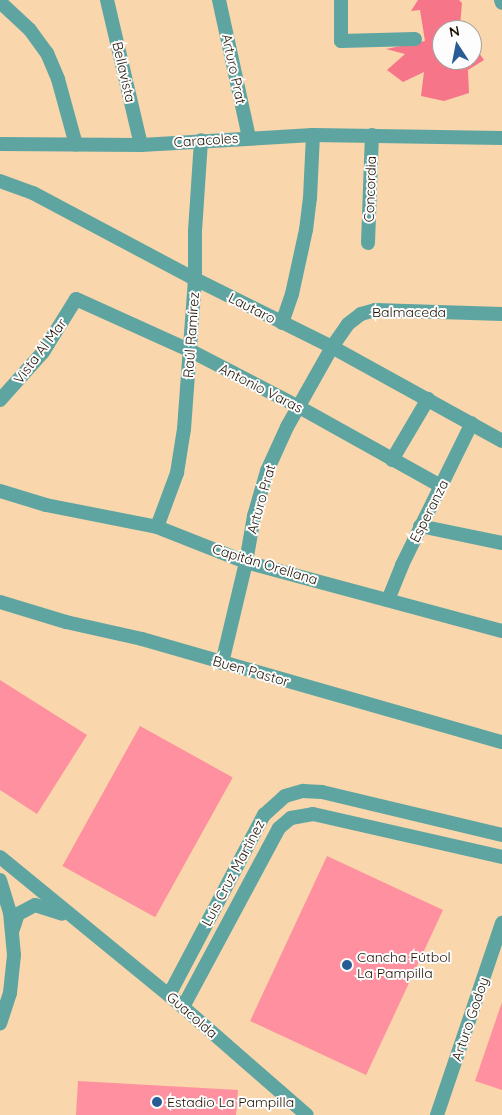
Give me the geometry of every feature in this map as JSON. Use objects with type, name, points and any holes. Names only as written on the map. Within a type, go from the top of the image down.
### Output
[{"type":"street","name":"Bellavista","points":[[107,0],[141,145]]},
{"type":"street","name":"Arturo Prat","points":[[219,0],[249,138]]},
{"type":"street","points":[[341,0],[341,41],[415,39]]},
{"type":"street","points":[[0,2],[30,30],[47,53],[58,79],[76,145]]},
{"type":"street","name":"Caracoles","points":[[0,144],[141,145],[201,140],[313,135],[502,138]]},
{"type":"street","points":[[282,323],[292,294],[306,230],[310,198],[313,135]]},
{"type":"street","name":"Concordia","points":[[368,243],[372,135]]},
{"type":"street","name":"Raúl Ramírez","points":[[158,527],[176,473],[184,429],[196,279],[195,231],[201,140]]},
{"type":"street","name":"Lautaro","points":[[0,180],[34,193],[196,279],[332,347],[502,441]]},
{"type":"street","name":"Antonio Varas","points":[[76,299],[191,351],[299,407],[441,486]]},
{"type":"street","name":"Vista Al Mar","points":[[0,400],[43,352],[76,299]]},
{"type":"street","name":"Balmaceda","points":[[332,347],[348,324],[368,311],[502,314]]},
{"type":"street","name":"Arturo Prat","points":[[222,663],[262,486],[276,449],[332,347]]},
{"type":"street","points":[[392,460],[428,399]]},
{"type":"street","name":"Esperanza","points":[[388,600],[420,526],[472,423]]},
{"type":"street","name":"Capitán Orellana","points":[[0,491],[46,505],[158,527],[246,562],[502,631]]},
{"type":"street","points":[[420,526],[502,543]]},
{"type":"street","name":"Buen Pastor","points":[[0,602],[66,622],[142,639],[502,742]]},
{"type":"street","name":"Luis Cruz Martínez","points":[[169,995],[264,815],[285,796],[303,791],[322,792],[502,835]]},
{"type":"street","name":"Luis Cruz Martínez","points":[[183,1007],[279,828],[291,818],[305,814],[319,815],[502,857]]},
{"type":"street","name":"Guacolda","points":[[0,857],[169,995],[307,1115]]},
{"type":"street","points":[[0,880],[13,929],[12,980],[0,1023]]},
{"type":"street","name":"Guacolda","points":[[13,929],[18,914],[25,909],[35,906],[46,907],[74,919]]},
{"type":"street","name":"Arturo Godoy","points":[[437,1115],[502,923]]},
{"type":"shaded area","points":[[418,0],[459,0],[462,3],[461,20],[432,20],[432,70],[468,70],[469,93],[444,101],[421,96],[424,72],[403,82],[387,70],[405,54],[386,49],[425,41],[420,10],[411,11]]},
{"type":"shaded area","points":[[0,680],[87,735],[37,814],[0,790]]},
{"type":"shaded area","points":[[140,726],[233,777],[155,917],[62,866]]},
{"type":"shaded area","name":"Cancha Fútbol La Pampilla","points":[[327,856],[443,910],[366,1075],[250,1021]]},
{"type":"shaded area","points":[[502,1002],[502,1090],[475,1081]]},
{"type":"shaded area","name":"Estadio La Pampilla","points":[[78,1081],[238,1090],[236,1115],[76,1115]]},
{"type":"place","name":"Cancha Fútbol La Pampilla","points":[[347,965]]},
{"type":"place","name":"Estadio La Pampilla","points":[[157,1102]]}]
